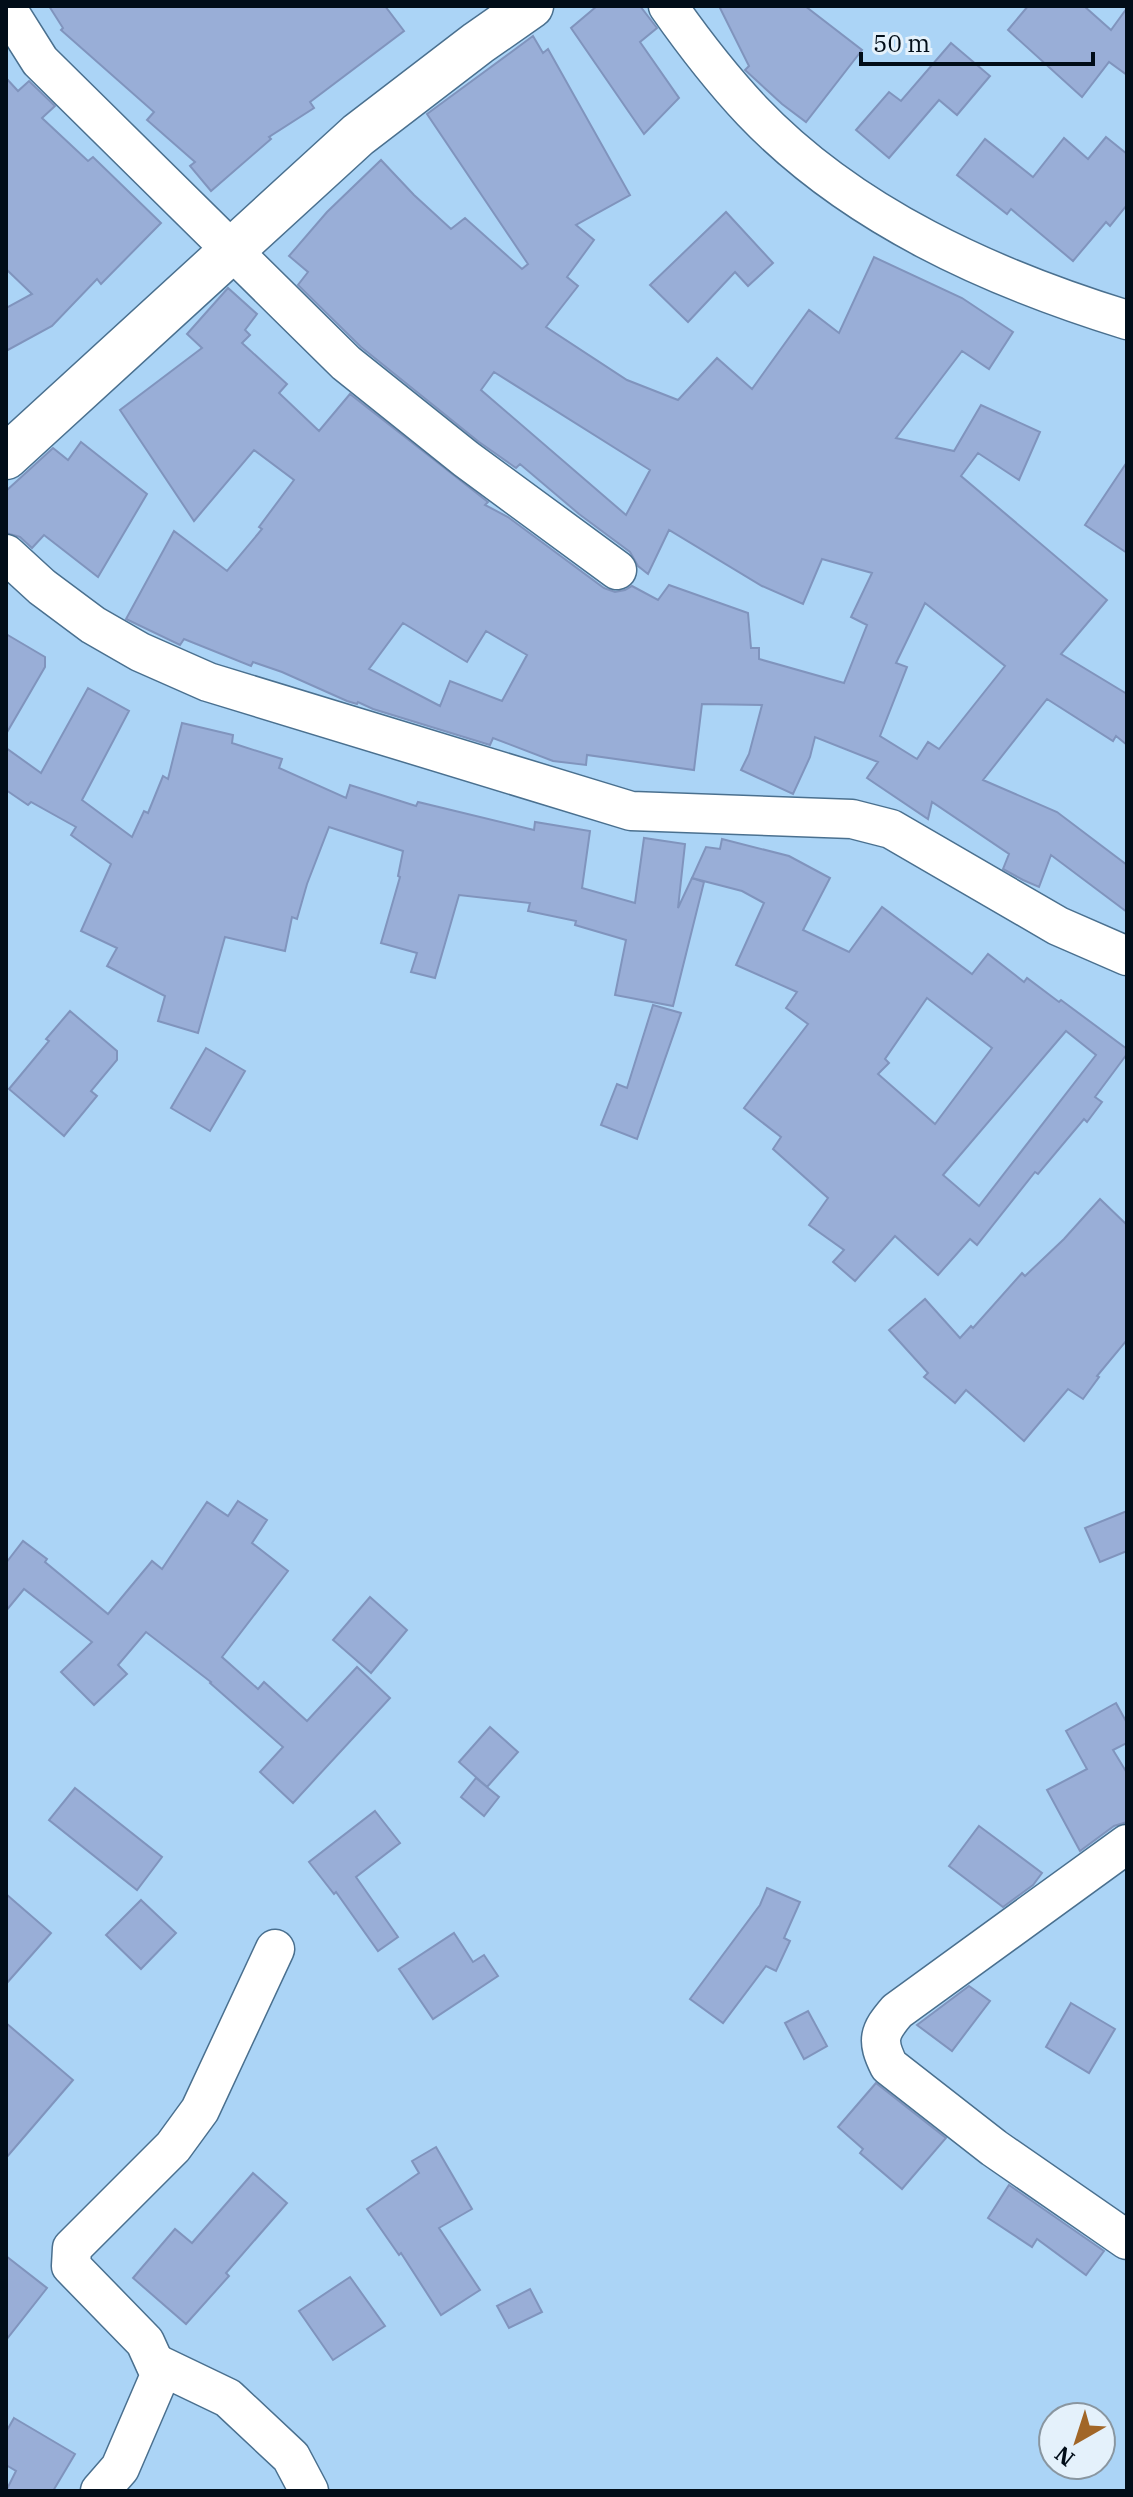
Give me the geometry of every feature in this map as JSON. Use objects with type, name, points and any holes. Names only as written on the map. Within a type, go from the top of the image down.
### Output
[{"type":"main road","points":[[6,457],[358,135],[531,6]]},
{"type":"street","points":[[668,6],[699,50],[753,112],[810,163],[854,195],[895,222],[988,271],[1127,320]]},
{"type":"street","points":[[6,7],[40,61],[229,251],[346,363],[466,459],[617,570]]},
{"type":"street","points":[[6,554],[42,587],[93,625],[140,652],[208,682],[631,811],[852,819],[891,829],[1058,926],[1127,956]]},
{"type":"street","points":[[1127,1844],[897,2011],[883,2028],[880,2048],[889,2066],[971,2129],[1127,2240]]},
{"type":"street","points":[[100,2491],[120,2468],[160,2375],[145,2342],[71,2266],[72,2248],[173,2147],[200,2110],[275,1949]]},
{"type":"street","points":[[155,2363],[228,2398],[291,2457],[309,2491]]},
{"type":"building","points":[[49,6],[385,6],[404,31],[310,102],[314,108],[269,137],[271,139],[211,191],[190,166],[195,162],[147,120],[154,112],[61,30],[63,28]]},
{"type":"building","points":[[597,6],[640,6],[657,28],[640,42],[679,98],[644,134],[571,28]]},
{"type":"building","points":[[719,6],[805,6],[862,50],[806,122],[745,70],[749,66]]},
{"type":"building","points":[[1028,6],[1084,6],[1111,30],[1127,8],[1127,75],[1109,62],[1082,97],[1008,30]]},
{"type":"building","points":[[533,36],[543,53],[548,49],[630,195],[576,225],[594,240],[567,277],[578,286],[546,327],[627,380],[678,400],[717,358],[752,389],[809,310],[839,333],[874,257],[962,298],[1013,332],[989,369],[962,351],[896,438],[954,451],[981,405],[1040,432],[1019,480],[978,453],[961,476],[1107,600],[1061,654],[1127,694],[1127,745],[1116,736],[1113,741],[1047,699],[983,780],[1057,812],[1127,865],[1127,912],[1051,855],[1039,887],[1003,869],[1009,854],[932,802],[928,819],[867,778],[878,762],[815,737],[810,757],[793,794],[741,770],[749,754],[762,705],[702,704],[694,770],[587,755],[586,765],[553,761],[493,738],[490,745],[347,701],[253,662],[251,666],[184,639],[180,645],[126,619],[174,531],[227,571],[262,529],[259,527],[294,480],[254,450],[194,521],[120,410],[202,348],[187,334],[228,288],[257,314],[245,330],[250,335],[242,343],[287,384],[279,393],[319,431],[350,394],[488,502],[485,505],[508,517],[604,588],[615,592],[632,586],[658,600],[669,585],[748,613],[751,648],[759,648],[759,659],[844,683],[867,625],[851,617],[872,573],[822,559],[803,604],[762,586],[669,530],[648,574],[638,566],[630,552],[520,464],[516,468],[479,442],[361,347],[298,285],[308,272],[289,256],[327,212],[381,160],[451,229],[465,218],[522,269],[528,264],[427,114]],"holes":[[[494,372],[650,470],[626,515],[481,390]],[[925,603],[1005,666],[939,749],[928,742],[917,759],[880,736],[907,667],[896,663]],[[403,623],[467,662],[486,631],[527,655],[502,701],[450,681],[440,706],[369,669]]]},
{"type":"building","points":[[951,43],[990,76],[957,115],[939,100],[889,158],[856,130],[889,92],[901,101]]},
{"type":"building","points":[[6,78],[18,91],[29,81],[55,106],[42,118],[88,161],[93,157],[161,223],[101,284],[97,279],[52,326],[6,351],[6,308],[32,294],[6,269]]},
{"type":"building","points":[[1106,137],[1127,154],[1127,205],[1110,226],[1106,222],[1073,261],[1011,209],[1007,214],[957,175],[985,139],[1033,177],[1064,138],[1088,159]]},
{"type":"building","points":[[726,212],[773,263],[748,286],[735,272],[688,322],[650,285]]},
{"type":"building","points":[[81,442],[147,494],[98,577],[44,535],[32,548],[20,537],[6,533],[6,491],[53,448],[68,460]]},
{"type":"building","points":[[1127,462],[1127,553],[1085,525]]},
{"type":"building","points":[[6,634],[45,657],[45,667],[6,734]]},
{"type":"building","points":[[88,688],[129,711],[82,800],[132,837],[144,811],[148,813],[163,776],[168,779],[182,723],[233,735],[232,743],[282,759],[279,768],[346,798],[350,785],[416,806],[418,802],[534,830],[535,822],[590,831],[582,888],[635,903],[644,838],[685,844],[678,908],[692,878],[704,882],[673,1006],[615,995],[626,940],[575,925],[576,921],[528,911],[530,903],[459,895],[435,978],[411,972],[417,953],[381,943],[400,877],[403,851],[329,827],[297,919],[292,917],[285,951],[225,937],[198,1033],[158,1021],[165,996],[107,966],[117,948],[81,931],[111,864],[71,835],[76,827],[31,802],[28,805],[6,790],[6,748],[41,773]]},
{"type":"building","points":[[722,839],[789,856],[830,878],[803,930],[849,952],[882,907],[972,974],[988,954],[1024,982],[1027,978],[1059,1002],[1061,1000],[1127,1049],[1127,1054],[1095,1097],[1102,1102],[1087,1122],[1084,1119],[1038,1174],[1035,1172],[977,1245],[970,1239],[938,1275],[895,1236],[855,1281],[833,1262],[844,1250],[809,1225],[828,1198],[773,1149],[781,1137],[744,1108],[808,1024],[786,1008],[797,992],[736,965],[764,903],[742,891],[692,878],[706,847],[720,849]],"holes":[[[927,998],[992,1048],[935,1124],[878,1074],[889,1063],[885,1059]],[[1066,1031],[1096,1055],[979,1206],[943,1175]]]},
{"type":"building","points":[[653,1005],[681,1013],[637,1139],[601,1125],[617,1084],[627,1088]]},
{"type":"building","points":[[70,1011],[117,1051],[117,1060],[91,1091],[97,1096],[64,1136],[9,1089]]},
{"type":"building","points":[[206,1048],[245,1071],[210,1131],[171,1108]]},
{"type":"building","points":[[1100,1199],[1127,1225],[1127,1340],[1097,1376],[1083,1399],[1068,1389],[1024,1441],[966,1390],[955,1403],[924,1377],[928,1373],[889,1330],[925,1299],[960,1338],[971,1326],[973,1328],[1022,1273],[1025,1276],[1064,1239]]},
{"type":"building","points":[[238,1501],[267,1520],[252,1543],[288,1571],[222,1657],[258,1689],[264,1682],[307,1721],[357,1667],[390,1698],[293,1803],[260,1772],[283,1747],[211,1682],[146,1632],[118,1665],[127,1674],[94,1705],[61,1672],[92,1642],[24,1589],[6,1611],[6,1563],[23,1541],[108,1614],[152,1561],[162,1569],[207,1502],[228,1516]]},
{"type":"building","points":[[1127,1511],[1127,1551],[1100,1562],[1085,1528]]},
{"type":"building","points":[[370,1597],[407,1630],[371,1673],[333,1640]]},
{"type":"building","points":[[1116,1703],[1127,1723],[1127,1743],[1113,1750],[1127,1773],[1127,1822],[1114,1826],[1080,1851],[1047,1790],[1087,1769],[1066,1731]]},
{"type":"building","points":[[490,1727],[518,1752],[487,1787],[459,1762]]},
{"type":"building","points":[[476,1778],[499,1797],[484,1816],[461,1797]]},
{"type":"building","points":[[75,1788],[162,1857],[137,1890],[49,1820]]},
{"type":"building","points":[[375,1811],[400,1843],[356,1877],[398,1937],[378,1951],[336,1892],[334,1894],[309,1862]]},
{"type":"building","points":[[979,1826],[1042,1873],[1033,1885],[1003,1907],[949,1866]]},
{"type":"building","points":[[767,1888],[800,1902],[784,1938],[790,1941],[776,1971],[766,1966],[723,2023],[690,1999],[760,1905]]},
{"type":"building","points":[[6,1894],[51,1933],[6,1984]]},
{"type":"building","points":[[141,1900],[176,1933],[141,1969],[106,1935]]},
{"type":"building","points":[[454,1933],[473,1962],[484,1955],[498,1976],[433,2019],[399,1969]]},
{"type":"building","points":[[969,1986],[990,2001],[952,2051],[917,2025]]},
{"type":"building","points":[[1071,2003],[1115,2029],[1089,2073],[1046,2047]]},
{"type":"building","points":[[808,2011],[827,2046],[804,2059],[785,2023]]},
{"type":"building","points":[[6,2023],[73,2080],[6,2158]]},
{"type":"building","points":[[876,2083],[946,2138],[902,2189],[860,2153],[863,2149],[838,2127]]},
{"type":"building","points":[[436,2147],[472,2209],[439,2228],[480,2290],[441,2315],[401,2253],[399,2255],[367,2209],[419,2173],[412,2161]]},
{"type":"building","points":[[253,2173],[287,2203],[186,2324],[133,2278],[175,2229],[192,2243]]},
{"type":"building","points":[[1009,2185],[1104,2251],[1086,2275],[1037,2239],[1032,2247],[988,2218]]},
{"type":"building","points":[[6,2256],[47,2288],[6,2340]]},
{"type":"building","points":[[350,2277],[385,2326],[333,2360],[299,2311]]},
{"type":"building","points":[[530,2289],[542,2312],[509,2328],[497,2306]]},
{"type":"building","points":[[14,2418],[75,2454],[53,2491],[6,2491],[16,2471],[6,2465],[6,2432]]}]
